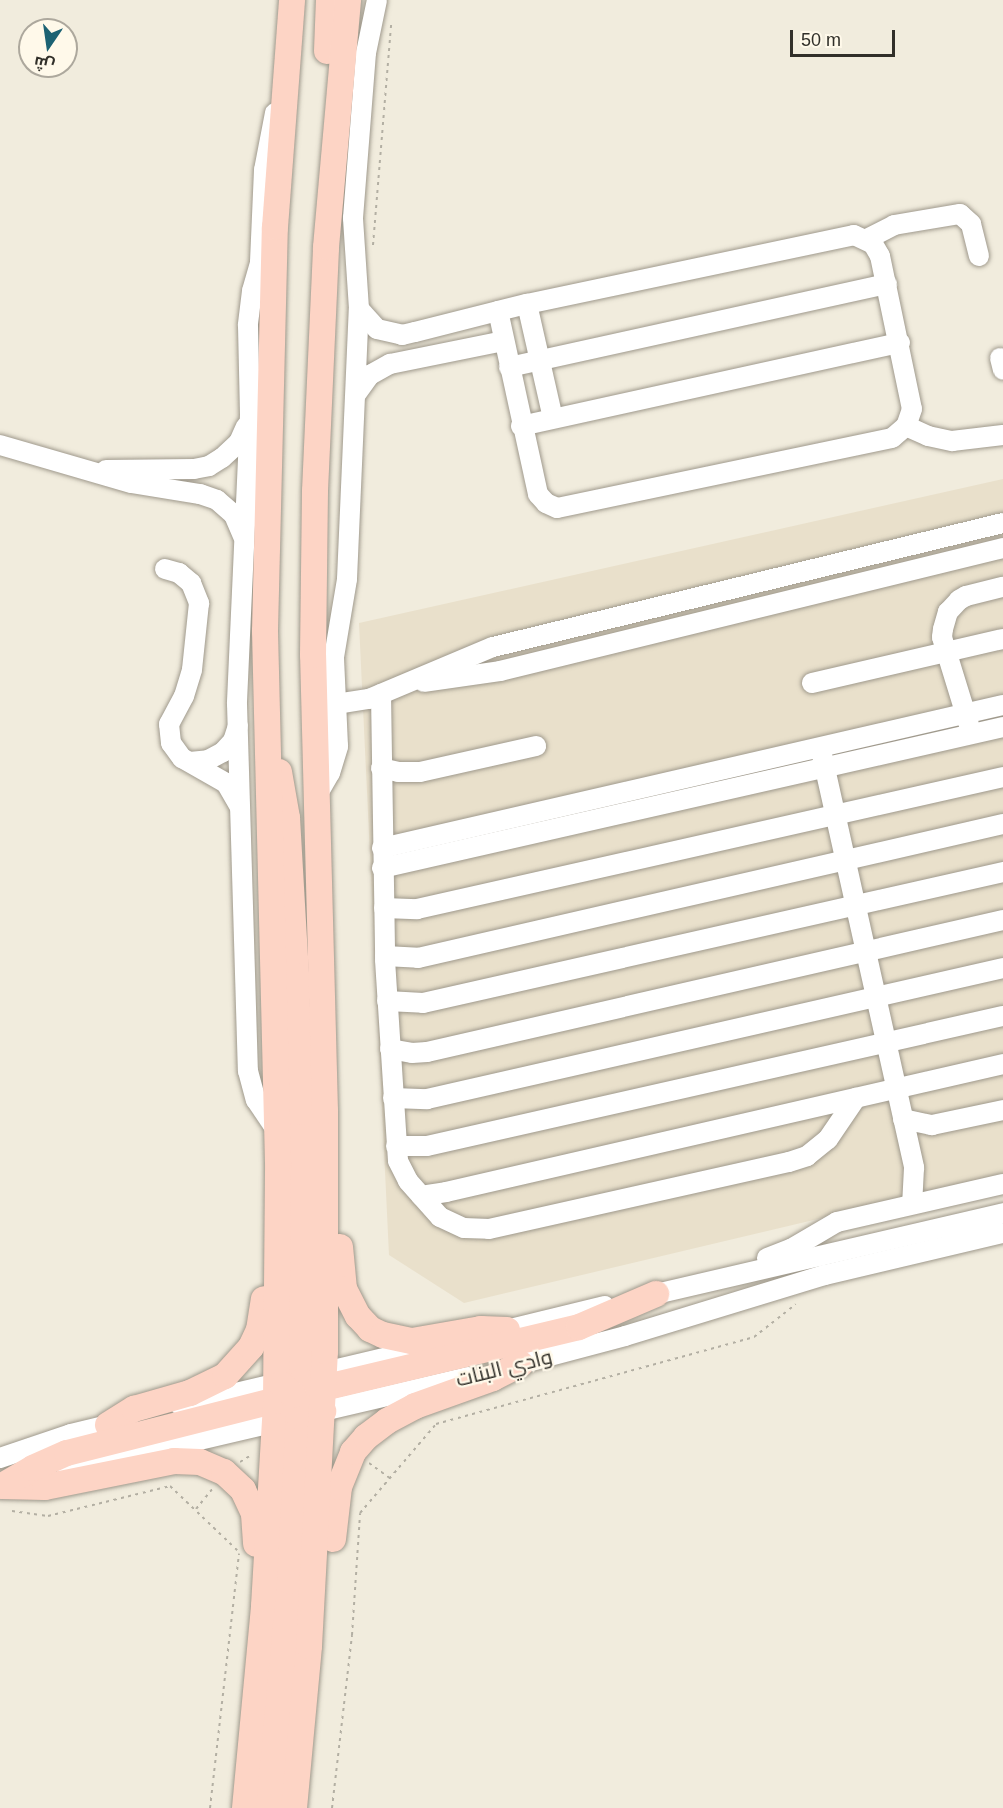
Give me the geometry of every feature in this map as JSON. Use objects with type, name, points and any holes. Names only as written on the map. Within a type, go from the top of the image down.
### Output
[{"type":"main road","points":[[269,1808],[290,1581],[300,1395],[278,1163],[266,738],[265,603],[272,298],[284,84],[292,0]]},
{"type":"main road","points":[[329,0],[327,89],[332,165]]},
{"type":"main road","points":[[245,1808],[259,1663],[300,1395],[326,1182],[315,799],[315,491],[322,316],[332,165],[348,0]]},
{"type":"main road","points":[[266,738],[280,777],[288,818],[297,976],[301,1137],[300,1395],[309,1646],[294,1808]]},
{"type":"main road","points":[[108,1425],[134,1409],[208,1386],[232,1369],[251,1347],[263,1311],[265,1215],[278,1163]]},
{"type":"main road","points":[[326,1182],[339,1232],[344,1288],[358,1316],[370,1329],[397,1340],[412,1341],[482,1329],[507,1330]]},
{"type":"main road","points":[[1,1486],[67,1453],[579,1327],[656,1294]]},
{"type":"main road","points":[[306,1808],[314,1748],[336,1504],[339,1487],[353,1452],[373,1431],[400,1413],[493,1378],[521,1364]]},
{"type":"main road","points":[[1,1486],[45,1487],[187,1460],[213,1466],[224,1472],[243,1490],[256,1524],[251,1626],[259,1663]]},
{"type":"street","points":[[315,799],[335,760],[338,734],[334,657],[347,579],[359,309],[353,218],[366,53],[377,0]]},
{"type":"street","points":[[277,1131],[256,1100],[248,1071],[238,726],[250,415],[250,303],[260,262],[268,141],[284,84]]},
{"type":"street","points":[[359,309],[376,329],[402,335],[527,304],[847,235],[867,239],[894,225],[960,214],[971,224],[979,256]]},
{"type":"street","points":[[498,312],[521,426],[538,494],[546,504],[557,508],[875,442],[892,438],[906,426],[912,409],[900,343],[880,256],[867,239]]},
{"type":"street","points":[[509,367],[887,284]]},
{"type":"street","points":[[527,304],[553,418]]},
{"type":"street","points":[[356,394],[370,375],[390,364],[504,341]]},
{"type":"street","points":[[521,426],[900,343]]},
{"type":"street","points":[[95,471],[194,469],[208,466],[222,458],[239,442],[250,415]]},
{"type":"street","points":[[906,426],[928,436],[952,441],[1003,435]]},
{"type":"street","points":[[0,445],[131,483],[200,494],[217,500],[234,515],[244,542]]},
{"type":"street","points":[[336,704],[358,702],[381,694],[493,646],[1003,523]]},
{"type":"street","points":[[402,685],[500,671],[1003,548]]},
{"type":"street","points":[[165,569],[179,573],[191,583],[199,603],[192,670],[184,696],[169,724],[171,743],[175,751],[190,762],[226,783],[236,796],[241,812]]},
{"type":"street","points":[[972,734],[947,652],[943,629],[953,606],[966,596],[1003,587]]},
{"type":"street","points":[[812,683],[1003,639]]},
{"type":"street","points":[[381,694],[385,956],[396,1146],[400,1168],[421,1196],[448,1222],[464,1228],[480,1230],[789,1162],[822,1146],[834,1133],[856,1098]]},
{"type":"street","points":[[382,858],[820,746],[1003,705]]},
{"type":"street","points":[[190,762],[208,760],[223,752],[233,741],[238,726]]},
{"type":"street","points":[[382,858],[825,768],[1003,727]]},
{"type":"street","points":[[381,768],[398,772],[420,772],[536,746]]},
{"type":"street","points":[[820,746],[915,1174],[912,1204]]},
{"type":"street","points":[[384,908],[417,909],[1003,777]]},
{"type":"street","points":[[385,956],[418,957],[1003,824]]},
{"type":"street","points":[[387,1002],[423,1003],[1003,872]]},
{"type":"street","points":[[390,1049],[412,1053],[428,1052],[1003,920]]},
{"type":"street","points":[[393,1098],[427,1099],[1003,968]]},
{"type":"street","points":[[396,1146],[427,1146],[1003,1016]]},
{"type":"street","points":[[421,1196],[1003,1064]]},
{"type":"street","points":[[903,1119],[932,1125],[1003,1110]]},
{"type":"street","points":[[713,1281],[750,1263],[782,1253],[837,1222],[1003,1184]]},
{"type":"street","name":"وادي البنات","points":[[300,1395],[507,1330],[1003,1213]]},
{"type":"street","name":"وادي البنات","points":[[0,1458],[108,1425],[521,1364],[625,1336],[825,1275],[1003,1233]]},
{"type":"path","points":[[372,254],[391,24]]},
{"type":"path","points":[[332,1808],[352,1635],[360,1513],[436,1425],[754,1337],[796,1304]]},
{"type":"path","points":[[353,1452],[390,1478]]},
{"type":"path","points":[[195,1510],[224,1472]]},
{"type":"path","points":[[12,1510],[48,1516],[170,1486],[239,1552],[210,1808]]},
{"type":"shaded area","points":[[1003,479],[1003,1175],[464,1303],[389,1255],[359,623]]}]
